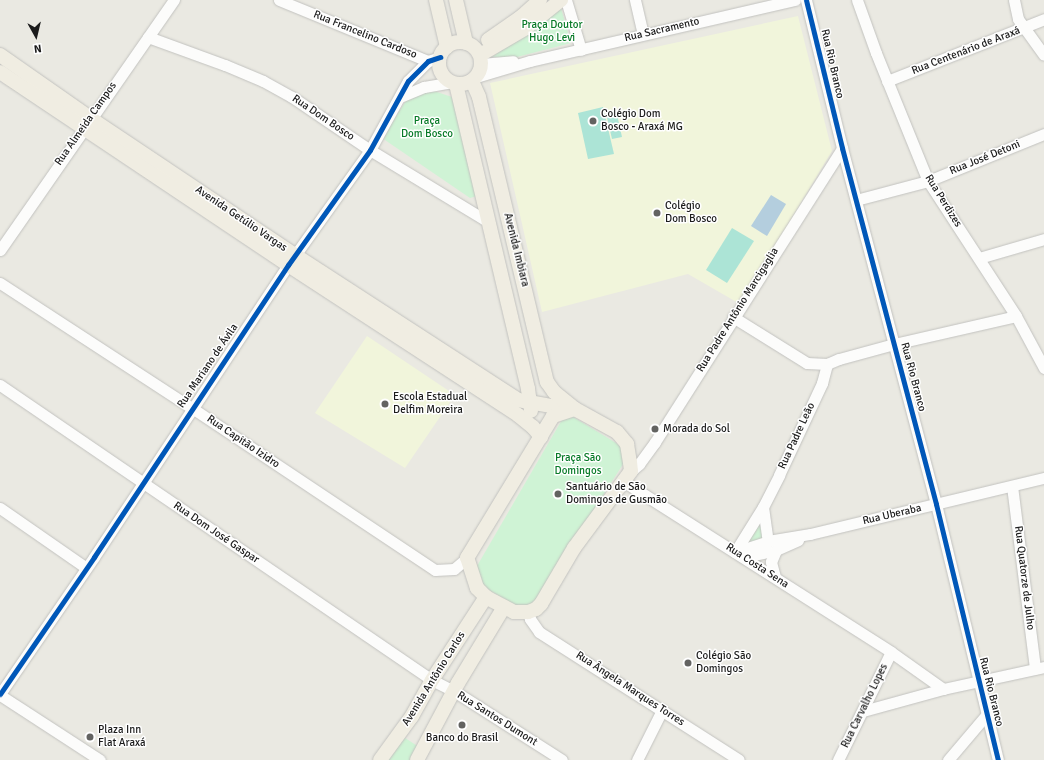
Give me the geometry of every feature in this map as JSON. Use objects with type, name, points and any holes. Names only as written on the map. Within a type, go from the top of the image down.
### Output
[{"type":"main road","points":[[436,0],[440,69],[446,79],[454,83],[467,83],[475,61],[523,23],[561,0]]},
{"type":"main road","name":"Avenida Imbiara","points":[[456,0],[475,61],[479,97],[534,322],[547,382],[554,392],[575,409]]},
{"type":"main road","points":[[523,23],[540,0]]},
{"type":"main road","points":[[439,55],[456,43],[475,61]]},
{"type":"main road","name":"Avenida Getúlio Vargas","points":[[0,55],[87,123]]},
{"type":"main road","name":"Avenida Getúlio Vargas","points":[[0,72],[87,123],[518,415],[537,432]]},
{"type":"main road","name":"Avenida Imbiara","points":[[454,83],[530,404]]},
{"type":"main road","name":"Avenida Getúlio Vargas","points":[[291,260],[518,400],[530,404],[575,409]]},
{"type":"main road","points":[[512,327],[534,322]]},
{"type":"main road","points":[[530,404],[537,432]]},
{"type":"main road","points":[[575,409],[617,432],[627,444],[627,476],[574,548],[541,604],[536,609],[528,612],[514,612],[486,597],[477,588],[467,558],[528,456],[537,432],[553,416],[575,409]]},
{"type":"main road","name":"Avenida Antônio Carlos","points":[[380,760],[412,716],[432,680],[486,597]]},
{"type":"main road","name":"Avenida Antônio Carlos","points":[[417,760],[454,691],[504,607]]},
{"type":"street","name":"Rua Almeida Campos","points":[[0,250],[174,0]]},
{"type":"street","name":"Rua Francelino Cardoso","points":[[279,0],[439,55]]},
{"type":"street","points":[[566,0],[581,50]]},
{"type":"street","points":[[635,0],[643,34]]},
{"type":"street","name":"Rua Sacramento","points":[[475,61],[530,61],[795,0]]},
{"type":"street","name":"Rua Rio Branco","points":[[806,0],[842,148],[936,504],[998,760]]},
{"type":"street","name":"Rua Perdizes","points":[[858,0],[887,81],[928,181],[1016,316],[1044,368]]},
{"type":"street","points":[[1014,0],[1018,19],[1044,55]]},
{"type":"street","name":"Rua Centenário de Araxá","points":[[887,81],[1044,20]]},
{"type":"street","name":"Rua Dom Bosco","points":[[148,37],[263,81],[292,97],[370,150],[487,221]]},
{"type":"street","name":"Rua Mariano de Ávila","points":[[0,695],[143,484],[291,260],[370,150],[408,81],[439,55]]},
{"type":"street","points":[[400,97],[424,87],[454,83]]},
{"type":"street","name":"Rua José Detoni","points":[[856,200],[928,181],[1044,134]]},
{"type":"street","name":"Rua Padre Antônio Marcigaglia","points":[[627,476],[639,464],[655,442],[842,148]]},
{"type":"street","points":[[979,258],[1044,238]]},
{"type":"street","name":"Rua Capitão Izidro","points":[[0,283],[192,408],[435,570],[454,569],[467,558]]},
{"type":"street","points":[[734,317],[807,363],[827,364],[839,359],[894,344],[1016,316]]},
{"type":"street","name":"Rua Padre Leão","points":[[740,554],[822,383],[827,364]]},
{"type":"street","name":"Rua Dom José Gaspar","points":[[0,385],[432,680]]},
{"type":"street","name":"Rua Costa Sena","points":[[627,476],[740,554],[891,652],[943,689]]},
{"type":"street","name":"Rua Uberaba","points":[[740,554],[768,541],[810,534],[1044,478]]},
{"type":"street","name":"Rua Quatorze de Julho","points":[[1012,486],[1040,668]]},
{"type":"street","points":[[763,507],[768,541]]},
{"type":"street","points":[[0,508],[86,567]]},
{"type":"street","name":"Rua Uberaba","points":[[740,554],[776,550],[810,534]]},
{"type":"street","points":[[775,577],[771,562],[776,550]]},
{"type":"street","name":"Rua Ângela Marques Torres","points":[[528,612],[530,619],[539,632],[740,760]]},
{"type":"street","name":"Rua Carvalho Lopes","points":[[838,760],[891,652]]},
{"type":"street","points":[[863,711],[943,689],[1040,668]]},
{"type":"street","name":"Rua Santos Dumont","points":[[432,680],[454,691],[562,760]]},
{"type":"street","points":[[0,695],[100,760]]},
{"type":"street","points":[[637,760],[662,710]]},
{"type":"street","points":[[948,760],[987,714]]},
{"type":"shaded area","name":"Colégio Dom Bosco","points":[[798,16],[832,151],[740,304],[688,274],[542,312],[490,83]]},
{"type":"shaded area","points":[[603,107],[614,154],[588,159],[578,113]]},
{"type":"shaded area","points":[[616,110],[622,137],[612,139],[606,113]]},
{"type":"shaded area","points":[[771,195],[786,204],[767,236],[751,226]]},
{"type":"shaded area","points":[[732,228],[754,241],[727,283],[706,270]]},
{"type":"shaded area","name":"Escola Estadual Delfim Moreira","points":[[367,336],[455,395],[405,468],[315,413]]},
{"type":"green space","name":"Praça Doutor Hugo Levi","points":[[561,8],[571,43],[513,58],[492,57]]},
{"type":"green space","name":"Praça Dom Bosco","points":[[434,91],[452,97],[477,196],[470,198],[382,138],[409,96]]},
{"type":"green space","name":"Praça São Domingos","points":[[570,415],[621,446],[625,461],[537,599],[530,605],[520,609],[481,585],[477,566],[563,418]]},
{"type":"green space","points":[[761,520],[763,539],[749,542],[747,539]]},
{"type":"green space","points":[[402,736],[419,747],[412,760],[387,760]]},
{"type":"cycle path","points":[[806,0],[842,148],[936,504],[998,760]]},
{"type":"cycle path","points":[[0,694],[94,557],[288,265],[370,150],[408,81],[428,61],[440,57]]},
{"type":"place","name":"Colégio Dom Bosco - Araxá MG","points":[[593,121]]},
{"type":"place","name":"Colégio Dom Bosco","points":[[657,213]]},
{"type":"place","name":"Escola Estadual Delfim Moreira","points":[[385,404]]},
{"type":"place","name":"Morada do Sol","points":[[655,429]]},
{"type":"place","name":"Santuário de São Domingos de Gusmão","points":[[558,494]]},
{"type":"place","name":"Colégio São Domingos","points":[[688,663]]},
{"type":"place","name":"Banco do Brasil","points":[[462,725]]},
{"type":"place","name":"Plaza Inn Flat Araxá","points":[[90,737]]}]
